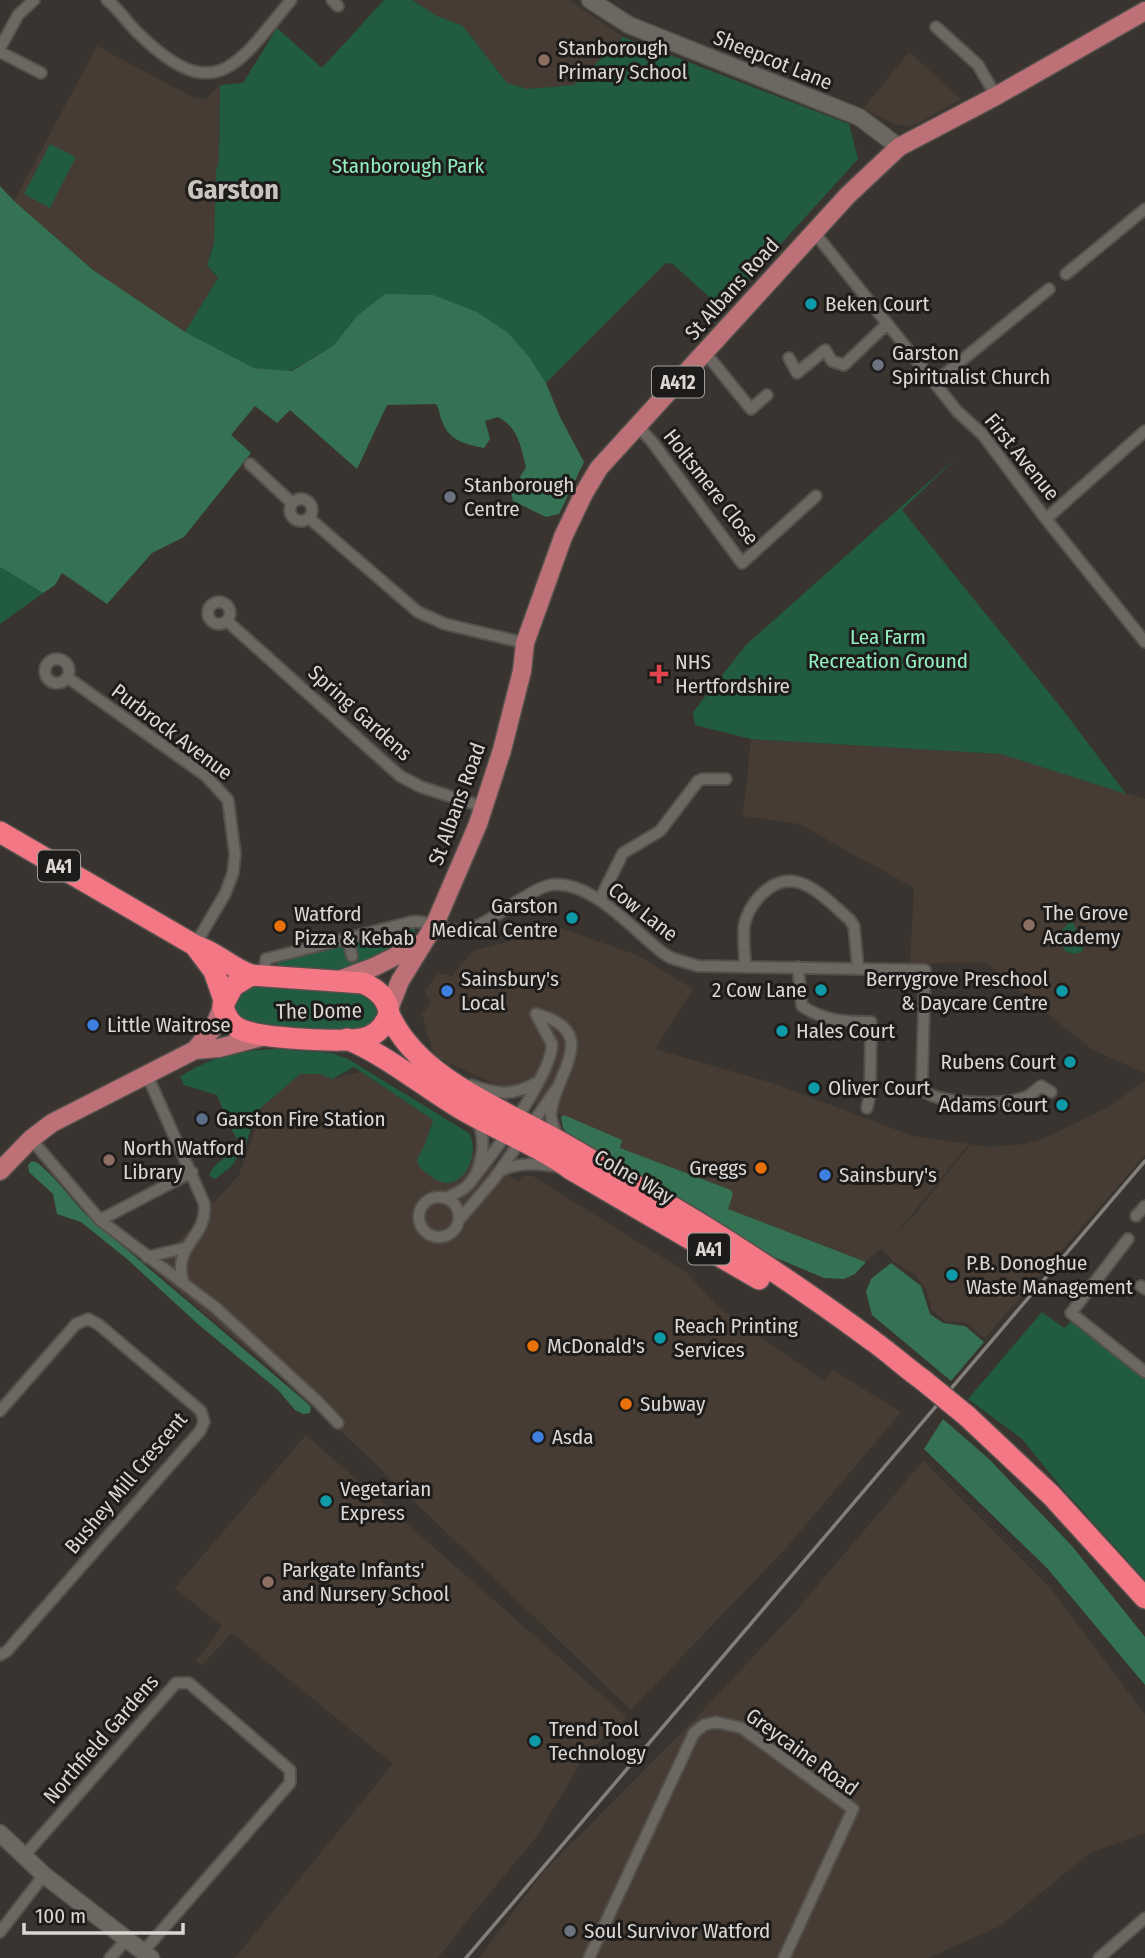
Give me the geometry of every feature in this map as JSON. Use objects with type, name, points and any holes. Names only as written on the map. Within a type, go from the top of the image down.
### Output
[{"type":"highway","name":"A41","points":[[0,832],[195,946],[209,950],[240,970],[258,975]]},
{"type":"highway","name":"A41","points":[[195,946],[214,971],[223,1003]]},
{"type":"highway","name":"The Dome","points":[[223,1003],[227,1018],[236,1027],[265,1036],[347,1040],[365,1038],[384,1026],[389,1012],[384,997],[363,983],[258,975]]},
{"type":"highway","points":[[223,1003],[233,986],[258,975]]},
{"type":"highway","name":"Colne Way","points":[[389,1012],[411,1049],[572,1170],[732,1262],[869,1348],[896,1360]]},
{"type":"highway","name":"Colne Way","points":[[347,1040],[368,1049],[475,1117],[561,1142],[703,1225],[875,1341],[967,1416],[1051,1495],[1145,1598]]},
{"type":"main road","name":"St Albans Road","points":[[389,1012],[400,981],[435,924],[471,843],[484,807],[522,671],[525,643],[563,537],[599,468],[848,195],[899,147],[996,96],[1145,11]]},
{"type":"main road","name":"St Albans Road","points":[[338,980],[374,967],[422,943]]},
{"type":"main road","points":[[195,1051],[214,1027],[223,1003]]},
{"type":"main road","points":[[0,1171],[51,1123],[195,1051],[265,1036]]},
{"type":"street","points":[[34,0],[5,24],[0,50],[41,73]]},
{"type":"street","points":[[107,0],[139,35],[171,61],[186,70],[205,73],[216,72],[235,63],[247,53],[291,0]]},
{"type":"street","name":"Sheepcot Lane","points":[[590,0],[629,25],[846,111],[867,122],[899,147]]},
{"type":"street","points":[[936,27],[978,65],[996,96]]},
{"type":"street","points":[[1066,274],[1145,209]]},
{"type":"street","name":"First Avenue","points":[[814,232],[957,411],[982,435],[1145,642]]},
{"type":"street","points":[[934,383],[1049,289]]},
{"type":"street","points":[[789,358],[797,373],[825,350],[832,361],[844,365],[887,324]]},
{"type":"street","points":[[703,354],[712,361],[751,409],[767,395]]},
{"type":"street","name":"Holtsmere Close","points":[[638,426],[742,563],[816,496]]},
{"type":"street","points":[[1046,519],[1145,431]]},
{"type":"street","points":[[250,464],[292,503]]},
{"type":"street","points":[[301,498],[310,502],[313,509],[309,518],[301,521],[294,518],[290,510],[292,503],[301,498]]},
{"type":"street","points":[[309,518],[418,612],[445,624],[525,643]]},
{"type":"street","name":"Spring Gardens","points":[[227,621],[400,776],[421,787],[484,807]]},
{"type":"street","name":"Purbrock Avenue","points":[[66,677],[206,776],[228,800],[235,854],[233,873],[225,894],[195,946]]},
{"type":"street","points":[[600,899],[623,853],[660,831],[698,781],[726,779]]},
{"type":"street","points":[[745,967],[744,928],[750,910],[771,887],[790,881],[815,891],[850,920],[854,926],[858,968]]},
{"type":"street","name":"Cow Lane","points":[[435,924],[455,930],[471,928],[547,885],[555,884],[572,887],[600,899],[671,958],[698,966],[925,970],[922,1060],[925,1092],[937,1099],[992,1104],[1028,1096],[1041,1086],[1051,1092]]},
{"type":"street","points":[[258,975],[266,959],[411,922],[435,924]]},
{"type":"street","points":[[348,939],[352,956]]},
{"type":"street","points":[[798,967],[802,1006],[817,1015],[839,1021],[871,1022],[870,1094],[867,1108]]},
{"type":"street","points":[[459,1220],[455,1205],[446,1198],[437,1197],[425,1203],[419,1214],[420,1224],[427,1233],[442,1237],[455,1229],[459,1220],[500,1171],[537,1082],[547,1066],[552,1044],[536,1014],[552,1018],[560,1024],[571,1046],[569,1062],[559,1085],[551,1116],[561,1142]]},
{"type":"street","points":[[147,1075],[204,1203],[205,1216],[200,1229],[186,1248],[180,1268],[183,1282]]},
{"type":"street","points":[[445,1077],[495,1093],[521,1091],[537,1082]]},
{"type":"street","points":[[446,1198],[466,1187],[559,1085]]},
{"type":"street","points":[[474,1177],[483,1146],[482,1132],[475,1117]]},
{"type":"street","points":[[31,1139],[100,1220],[216,1308],[338,1423]]},
{"type":"street","points":[[500,1171],[509,1166],[529,1164],[572,1170]]},
{"type":"street","points":[[100,1220],[192,1172]]},
{"type":"street","points":[[1136,1216],[1145,1207]]},
{"type":"street","points":[[1128,1240],[1071,1313],[1145,1372]]},
{"type":"street","points":[[147,1257],[186,1248]]},
{"type":"street","name":"Bushey Mill Crescent","points":[[0,1411],[76,1324],[88,1319],[98,1324],[201,1411],[204,1422],[190,1442],[7,1651],[0,1655]]},
{"type":"street","name":"Northfield Gardens","points":[[23,1857],[176,1683],[190,1683],[290,1770],[290,1783],[147,1955]]},
{"type":"street","name":"Greycaine Road","points":[[589,1958],[694,1733],[716,1722],[742,1728],[853,1809],[784,1958]]},
{"type":"street","points":[[0,1833],[44,1875],[147,1955]]},
{"type":"street","points":[[0,1932],[44,1875]]},
{"type":"street","points":[[1099,1958],[1145,1918]]},
{"type":"street","points":[[110,1958],[127,1940]]},
{"type":"shaded area","name":"Stanborough Primary School","points":[[412,0],[569,0],[623,37],[574,85],[527,89],[507,83],[463,26],[437,16]]},
{"type":"shaded area","points":[[97,46],[194,98],[206,99],[220,85],[214,243],[209,256],[212,272],[218,278],[185,332],[93,270],[14,201]]},
{"type":"shaded area","points":[[909,52],[961,99],[917,124],[908,126],[895,124],[863,109]]},
{"type":"shaded area","name":"The Grove Academy","points":[[751,739],[1001,754],[1145,799],[1145,1073],[1093,1050],[998,974],[987,962],[910,964],[914,888],[799,824],[743,816]]},
{"type":"shaded area","points":[[560,928],[637,955],[693,989],[655,1049],[772,1083],[913,1136],[969,1144],[895,1235],[970,1145],[991,1147],[1025,1144],[1043,1139],[1108,1107],[1145,1081],[1145,1155],[985,1338],[966,1323],[945,1321],[932,1310],[926,1289],[915,1275],[893,1261],[882,1249],[891,1240],[866,1262],[727,1209],[733,1194],[731,1190],[620,1148],[622,1140],[434,1056],[422,1014],[431,1003],[424,991],[439,973],[452,976],[473,951]]},
{"type":"shaded area","points":[[361,1072],[471,1141],[473,1153],[518,1181],[523,1176],[533,1176],[686,1272],[719,1308],[824,1381],[833,1370],[901,1412],[787,1547],[631,1710],[314,1405],[153,1270],[239,1175],[263,1106],[300,1074],[320,1074],[332,1079]]},
{"type":"shaded area","points":[[306,1435],[627,1717],[587,1752],[537,1836],[438,1958],[235,1958],[393,1764],[232,1633],[202,1665],[196,1661],[222,1626],[175,1588]]},
{"type":"shaded area","points":[[923,1461],[1051,1589],[1145,1715],[1145,1833],[1090,1853],[1000,1926],[928,1958],[479,1958],[543,1872],[694,1720],[795,1612]]},
{"type":"green space","name":"Stanborough Park","points":[[384,0],[412,0],[437,16],[463,26],[507,83],[527,89],[574,85],[623,37],[849,124],[858,159],[722,309],[673,264],[666,263],[546,383],[530,358],[357,316],[333,346],[291,371],[254,368],[185,332],[218,278],[207,265],[214,243],[220,85],[243,83],[277,28],[322,68]]},
{"type":"green space","points":[[50,144],[76,157],[50,208],[24,194]]},
{"type":"green space","points":[[0,186],[93,270],[185,332],[254,368],[292,371],[333,346],[357,316],[385,294],[433,295],[477,312],[508,333],[530,358],[546,383],[560,417],[584,462],[559,514],[546,517],[513,501],[511,492],[526,467],[514,432],[498,417],[485,421],[490,439],[484,448],[453,437],[445,428],[436,404],[387,405],[357,469],[290,410],[277,423],[255,406],[231,435],[251,453],[184,537],[152,553],[107,604],[62,573],[55,585],[43,593],[0,567]]},
{"type":"green space","name":"Lea Farm Recreation Ground","points":[[958,456],[902,510],[1063,710],[1126,794],[1001,754],[751,739],[695,725],[693,712],[746,645]]},
{"type":"green space","points":[[0,567],[43,593],[0,624]]},
{"type":"green space","points":[[1072,920],[1084,948],[1075,954],[1066,952],[1056,936]]},
{"type":"green space","points":[[414,926],[415,932],[403,944],[356,968],[335,971],[277,969],[278,961],[338,946],[344,949],[347,960],[357,957],[354,947],[359,940]]},
{"type":"green space","points":[[251,984],[369,992],[376,1006],[376,1019],[360,1032],[244,1025],[233,1006],[245,986]]},
{"type":"green space","points":[[275,1049],[332,1053],[348,1059],[469,1133],[473,1151],[466,1171],[460,1178],[442,1182],[422,1169],[417,1160],[433,1120],[354,1067],[332,1079],[320,1074],[300,1074],[255,1114],[246,1145],[231,1167],[215,1179],[209,1176],[215,1166],[240,1143],[230,1127],[217,1095],[184,1085],[180,1077],[190,1070],[225,1056]]},
{"type":"green space","points":[[564,1115],[622,1140],[620,1148],[731,1190],[733,1194],[728,1209],[866,1262],[855,1274],[844,1279],[824,1278],[757,1250],[572,1138],[563,1128],[561,1117]]},
{"type":"green space","points":[[32,1161],[53,1177],[85,1214],[306,1402],[311,1407],[310,1413],[303,1414],[295,1410],[278,1390],[81,1222],[57,1214],[53,1194],[29,1172],[28,1165]]},
{"type":"green space","points":[[891,1263],[921,1286],[930,1314],[943,1323],[965,1326],[984,1342],[951,1381],[872,1315],[866,1292],[871,1279]]},
{"type":"green space","points":[[1042,1312],[1064,1328],[1072,1321],[1145,1379],[1145,1580],[1022,1439],[968,1399]]},
{"type":"green space","points":[[943,1419],[989,1459],[1072,1546],[1145,1637],[1145,1685],[1047,1568],[924,1449]]},
{"type":"railway","points":[[466,1958],[1145,1161]]},
{"type":"place","name":"Stanborough Primary School","points":[[544,60]]},
{"type":"place","name":"Beken Court","points":[[811,304]]},
{"type":"place","name":"Garston Spiritualist Church","points":[[878,365]]},
{"type":"place","name":"Stanborough Centre","points":[[450,497]]},
{"type":"place","name":"NHS Hertfordshire","points":[[659,674]]},
{"type":"place","name":"Garston Medical Centre","points":[[572,918]]},
{"type":"place","name":"The Grove Academy","points":[[1029,925]]},
{"type":"place","name":"Watford Pizza & Kebab","points":[[280,926]]},
{"type":"place","name":"2 Cow Lane","points":[[821,990]]},
{"type":"place","name":"Sainsbury's Local","points":[[447,991]]},
{"type":"place","name":"Berrygrove Preschool & Daycare Centre","points":[[1062,991]]},
{"type":"place","name":"Little Waitrose","points":[[93,1025]]},
{"type":"place","name":"Hales Court","points":[[782,1031]]},
{"type":"place","name":"Rubens Court","points":[[1070,1062]]},
{"type":"place","name":"Oliver Court","points":[[814,1088]]},
{"type":"place","name":"Adams Court","points":[[1062,1105]]},
{"type":"place","name":"Garston Fire Station","points":[[202,1119]]},
{"type":"place","name":"North Watford Library","points":[[109,1160]]},
{"type":"place","name":"Greggs","points":[[761,1168]]},
{"type":"place","name":"Sainsbury's","points":[[825,1175]]},
{"type":"place","name":"P.B. Donoghue Waste Management","points":[[952,1275]]},
{"type":"place","name":"Reach Printing Services","points":[[660,1338]]},
{"type":"place","name":"McDonald's","points":[[533,1346]]},
{"type":"place","name":"Subway","points":[[626,1404]]},
{"type":"place","name":"Asda","points":[[538,1437]]},
{"type":"place","name":"Vegetarian Express","points":[[326,1501]]},
{"type":"place","name":"Parkgate Infants' and Nursery School","points":[[268,1582]]},
{"type":"place","name":"Trend Tool Technology","points":[[535,1741]]},
{"type":"place","name":"Soul Survivor Watford","points":[[570,1931]]},
{"type":"district","name":"Garston","points":[[233,189]]}]
